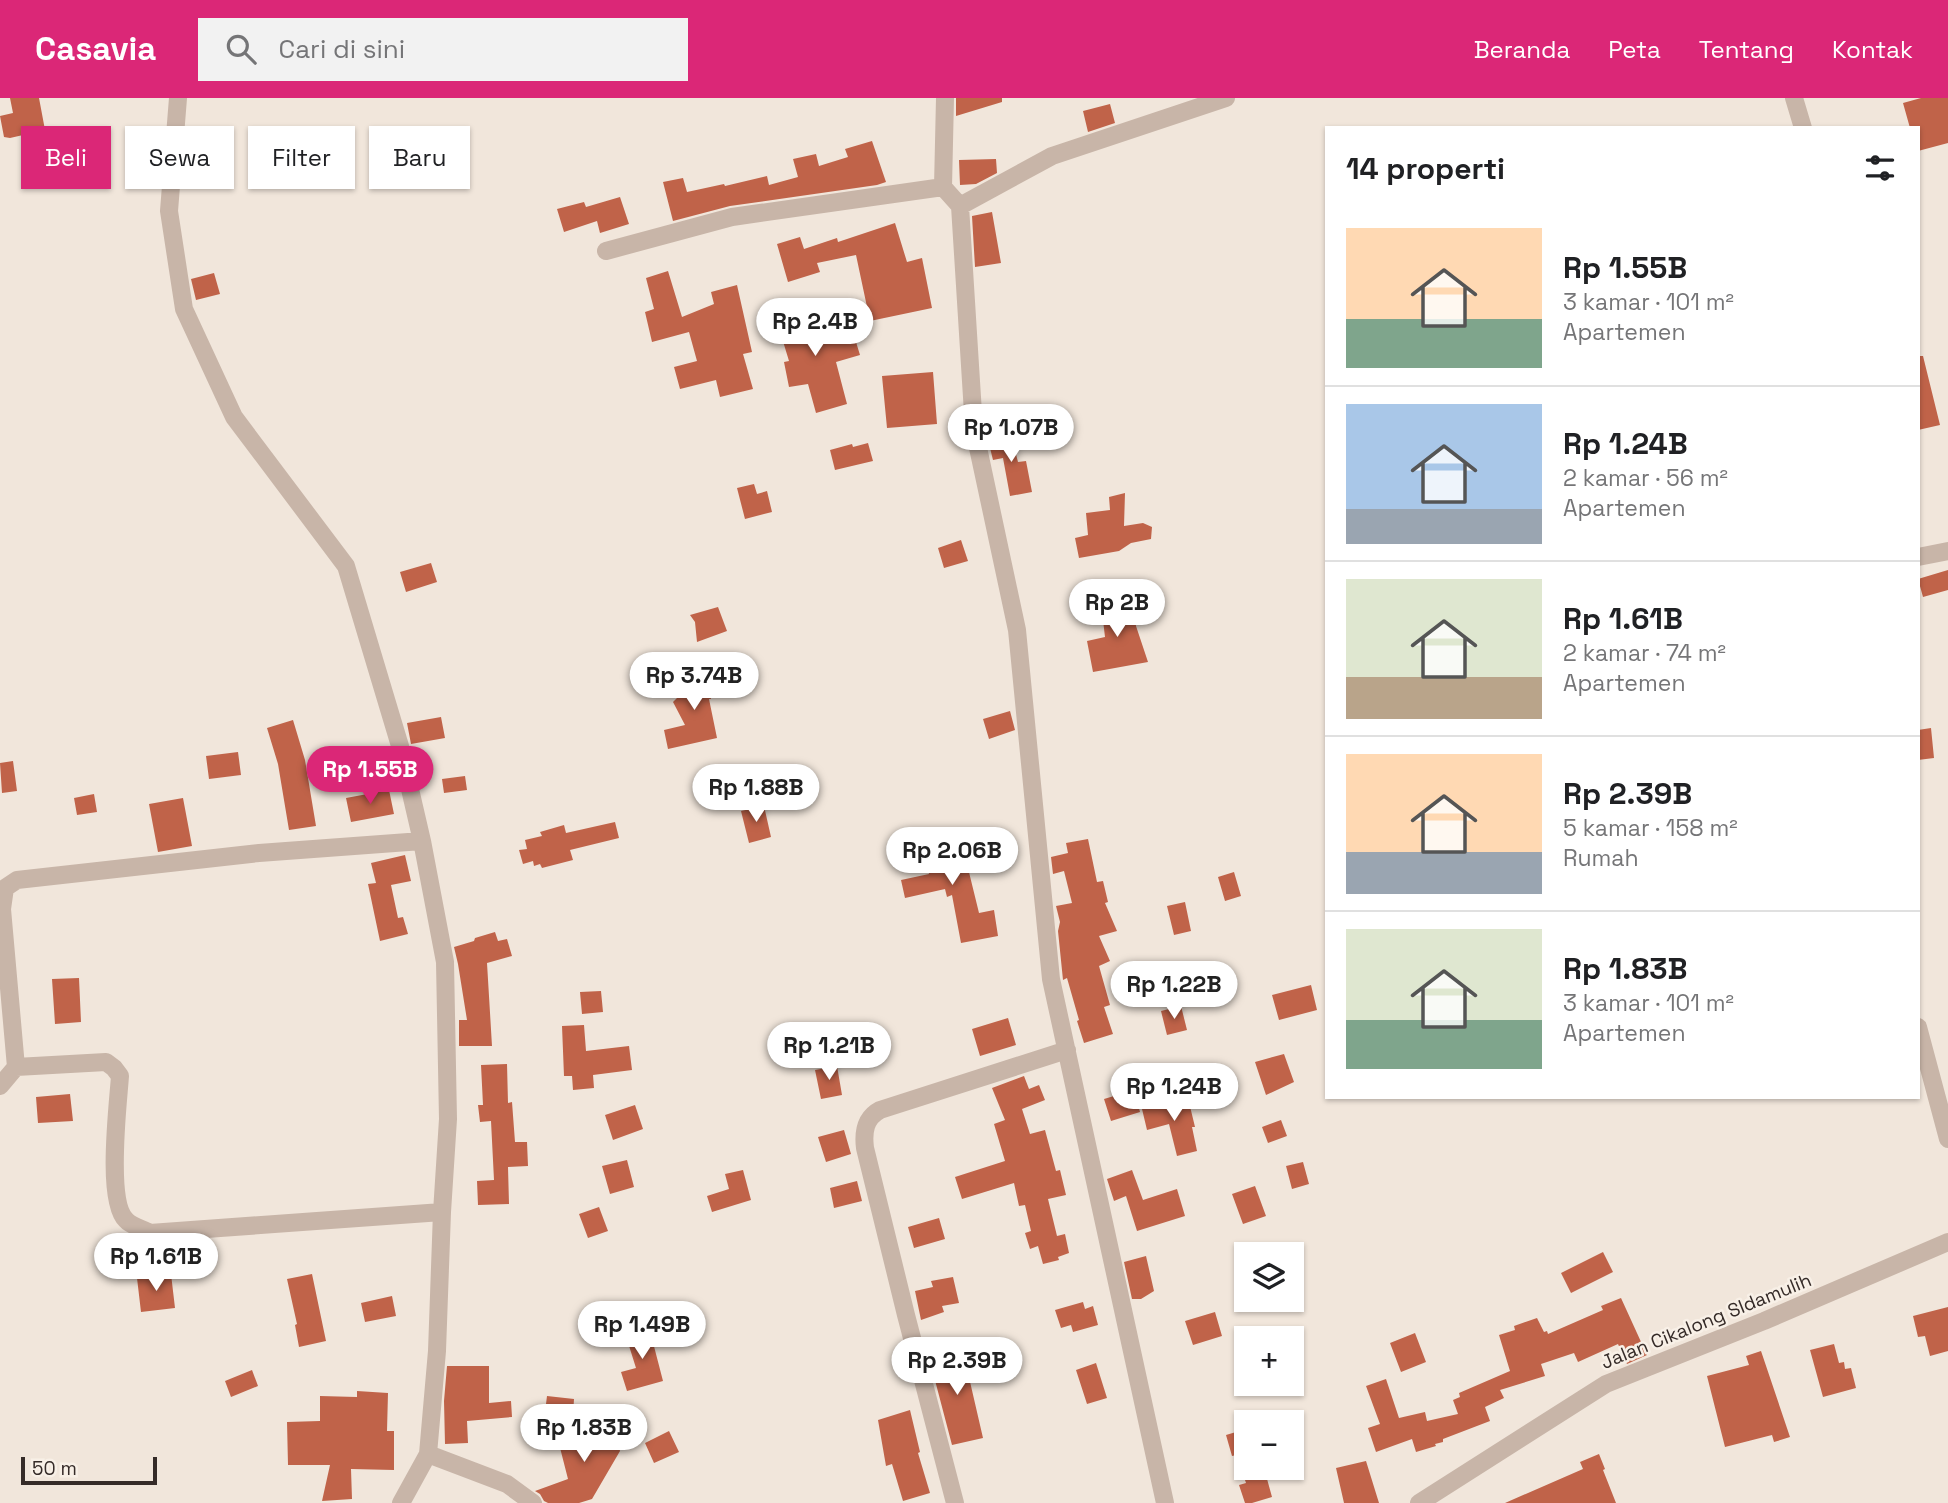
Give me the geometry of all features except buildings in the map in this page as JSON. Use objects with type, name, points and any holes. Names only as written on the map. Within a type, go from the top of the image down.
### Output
[{"type":"street","points":[[178,98],[169,211],[184,309],[234,417],[346,566],[400,746],[422,841],[445,962],[448,1119],[437,1351],[428,1454],[401,1503]]},
{"type":"street","points":[[945,98],[943,187],[960,206],[974,429],[1017,630],[1051,979],[1165,1503]]},
{"type":"street","points":[[960,206],[1052,156],[1226,98]]},
{"type":"street","points":[[1797,99],[1802,126]]},
{"type":"street","points":[[606,251],[732,217],[943,187]]},
{"type":"street","points":[[1920,557],[1948,551]]},
{"type":"street","points":[[0,1087],[16,1066],[2,909],[5,888],[17,880],[259,853],[422,841]]},
{"type":"street","points":[[1920,1034],[1948,1139]]},
{"type":"street","points":[[955,1503],[865,1148],[865,1128],[872,1115],[880,1110],[1067,1050]]},
{"type":"street","points":[[16,1066],[106,1062],[114,1068],[120,1076],[114,1180],[117,1201],[125,1220],[150,1233],[442,1212]]},
{"type":"street","name":"Jalan Cikalong SIdamulih","points":[[1419,1503],[1606,1384],[1764,1321],[1948,1242]]},
{"type":"street","points":[[428,1454],[508,1484],[533,1503]]}]
